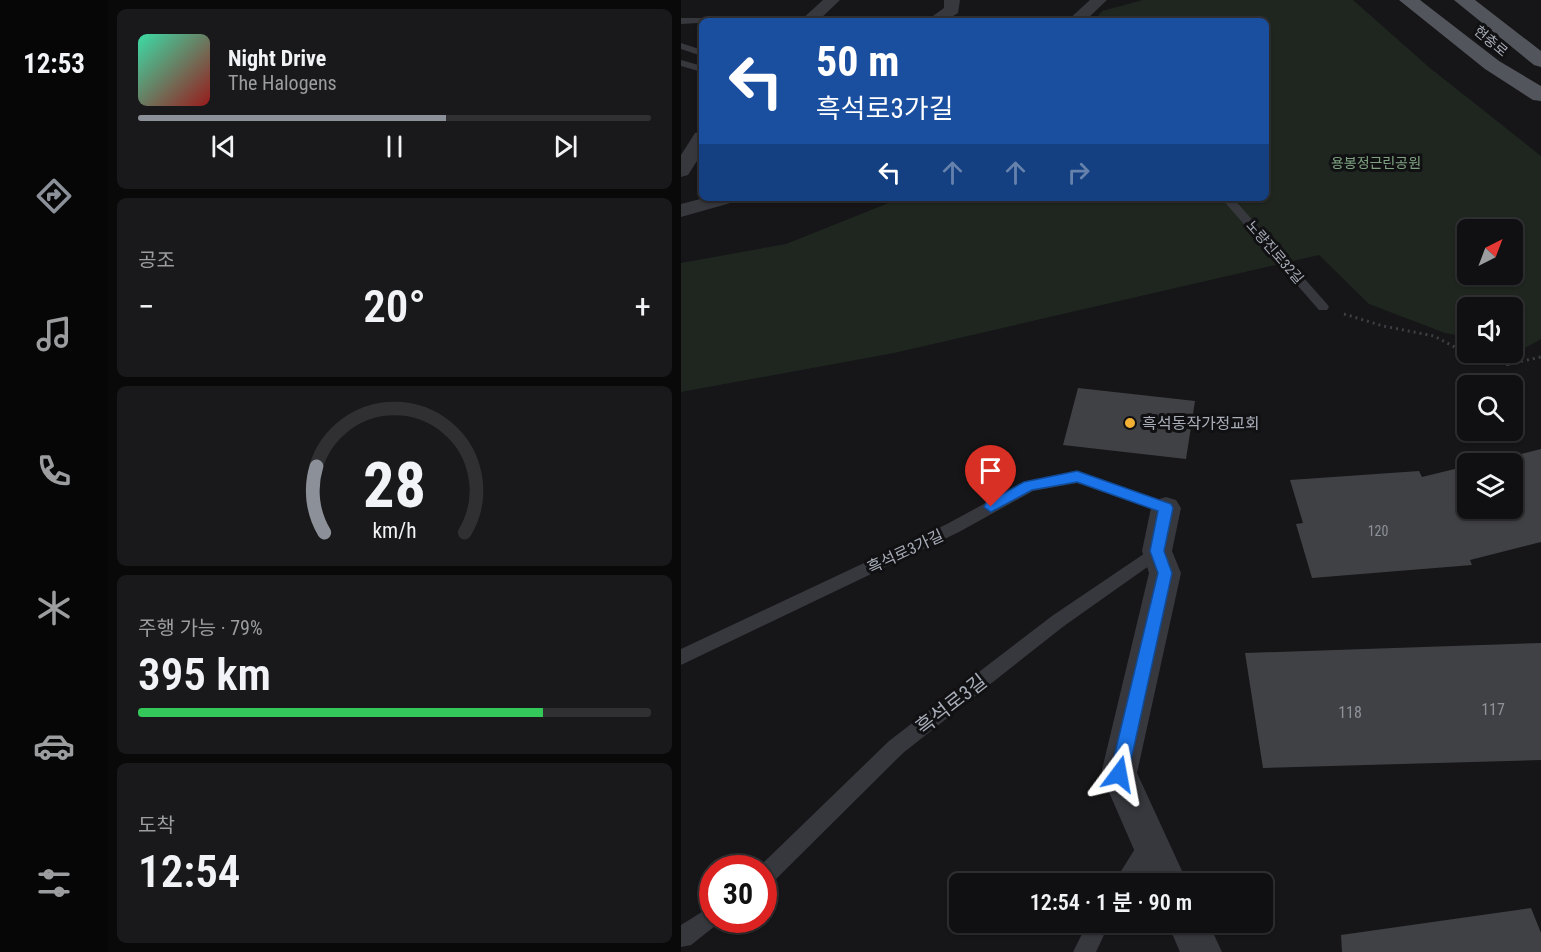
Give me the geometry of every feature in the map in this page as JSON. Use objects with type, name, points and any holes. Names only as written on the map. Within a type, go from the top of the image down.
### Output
[{"type":"main road","points":[[1408,0],[1492,65],[1541,94]]},
{"type":"main road","name":"현충로","points":[[1442,0],[1541,81]]},
{"type":"main road","name":"현충로","points":[[1463,0],[1541,61]]},
{"type":"main road","points":[[1484,0],[1541,44]]},
{"type":"street","points":[[811,18],[832,0]]},
{"type":"street","points":[[939,18],[951,10],[952,0]]},
{"type":"street","points":[[1078,18],[1099,0]]},
{"type":"street","points":[[681,171],[699,142]]},
{"type":"street","points":[[681,212],[717,201]]},
{"type":"street","points":[[1164,873],[1119,774],[1165,573],[1157,551],[1166,508]]},
{"type":"street","points":[[1192,933],[1201,952]]},
{"type":"lane","points":[[681,21],[699,21]]},
{"type":"lane","points":[[681,46],[699,52]]},
{"type":"lane","points":[[681,63],[699,68]]},
{"type":"lane","name":"노량진로32길","points":[[1230,201],[1323,307]]},
{"type":"lane","name":"흑석로3가길","points":[[681,657],[953,528],[1029,486],[1077,477],[1166,508]]},
{"type":"lane","name":"흑석로3길","points":[[777,864],[896,747],[1058,621],[1157,551]]},
{"type":"lane","points":[[1130,873],[1150,843]]},
{"type":"lane","points":[[681,936],[683,937],[699,925]]},
{"type":"lane","points":[[1084,952],[1094,933]]},
{"type":"path","points":[[1323,307],[1383,327],[1434,336],[1466,353],[1492,362],[1509,364],[1541,357]]},
{"type":"green space","name":"용봉정근린공원","points":[[1143,0],[1353,0],[1430,68],[1541,156],[1541,339],[1523,348],[1523,297],[1457,297],[1457,335],[1445,333],[1369,304],[1319,255],[894,353],[681,392],[681,263],[786,244],[894,201],[1269,201],[1269,18],[1096,18],[1102,11]]},
{"type":"building","name":"흑석동작가정교회","points":[[1078,388],[1195,401],[1186,459],[1063,445]]},
{"type":"building","points":[[1541,449],[1541,542],[1470,560],[1472,565],[1312,578],[1296,524],[1303,523],[1290,480],[1419,471],[1422,477],[1457,468],[1457,519],[1523,519],[1523,453]]},
{"type":"building","points":[[1541,643],[1541,760],[1263,768],[1245,653]]},
{"type":"building","points":[[1531,908],[1541,933],[1541,952],[1342,952],[1341,935]]},
{"type":"place","name":"흑석동작가정교회","points":[[1130,423]]},
{"type":"route","points":[[991,507],[1029,486],[1077,477],[1166,508],[1157,551],[1165,573],[1119,774]]}]
